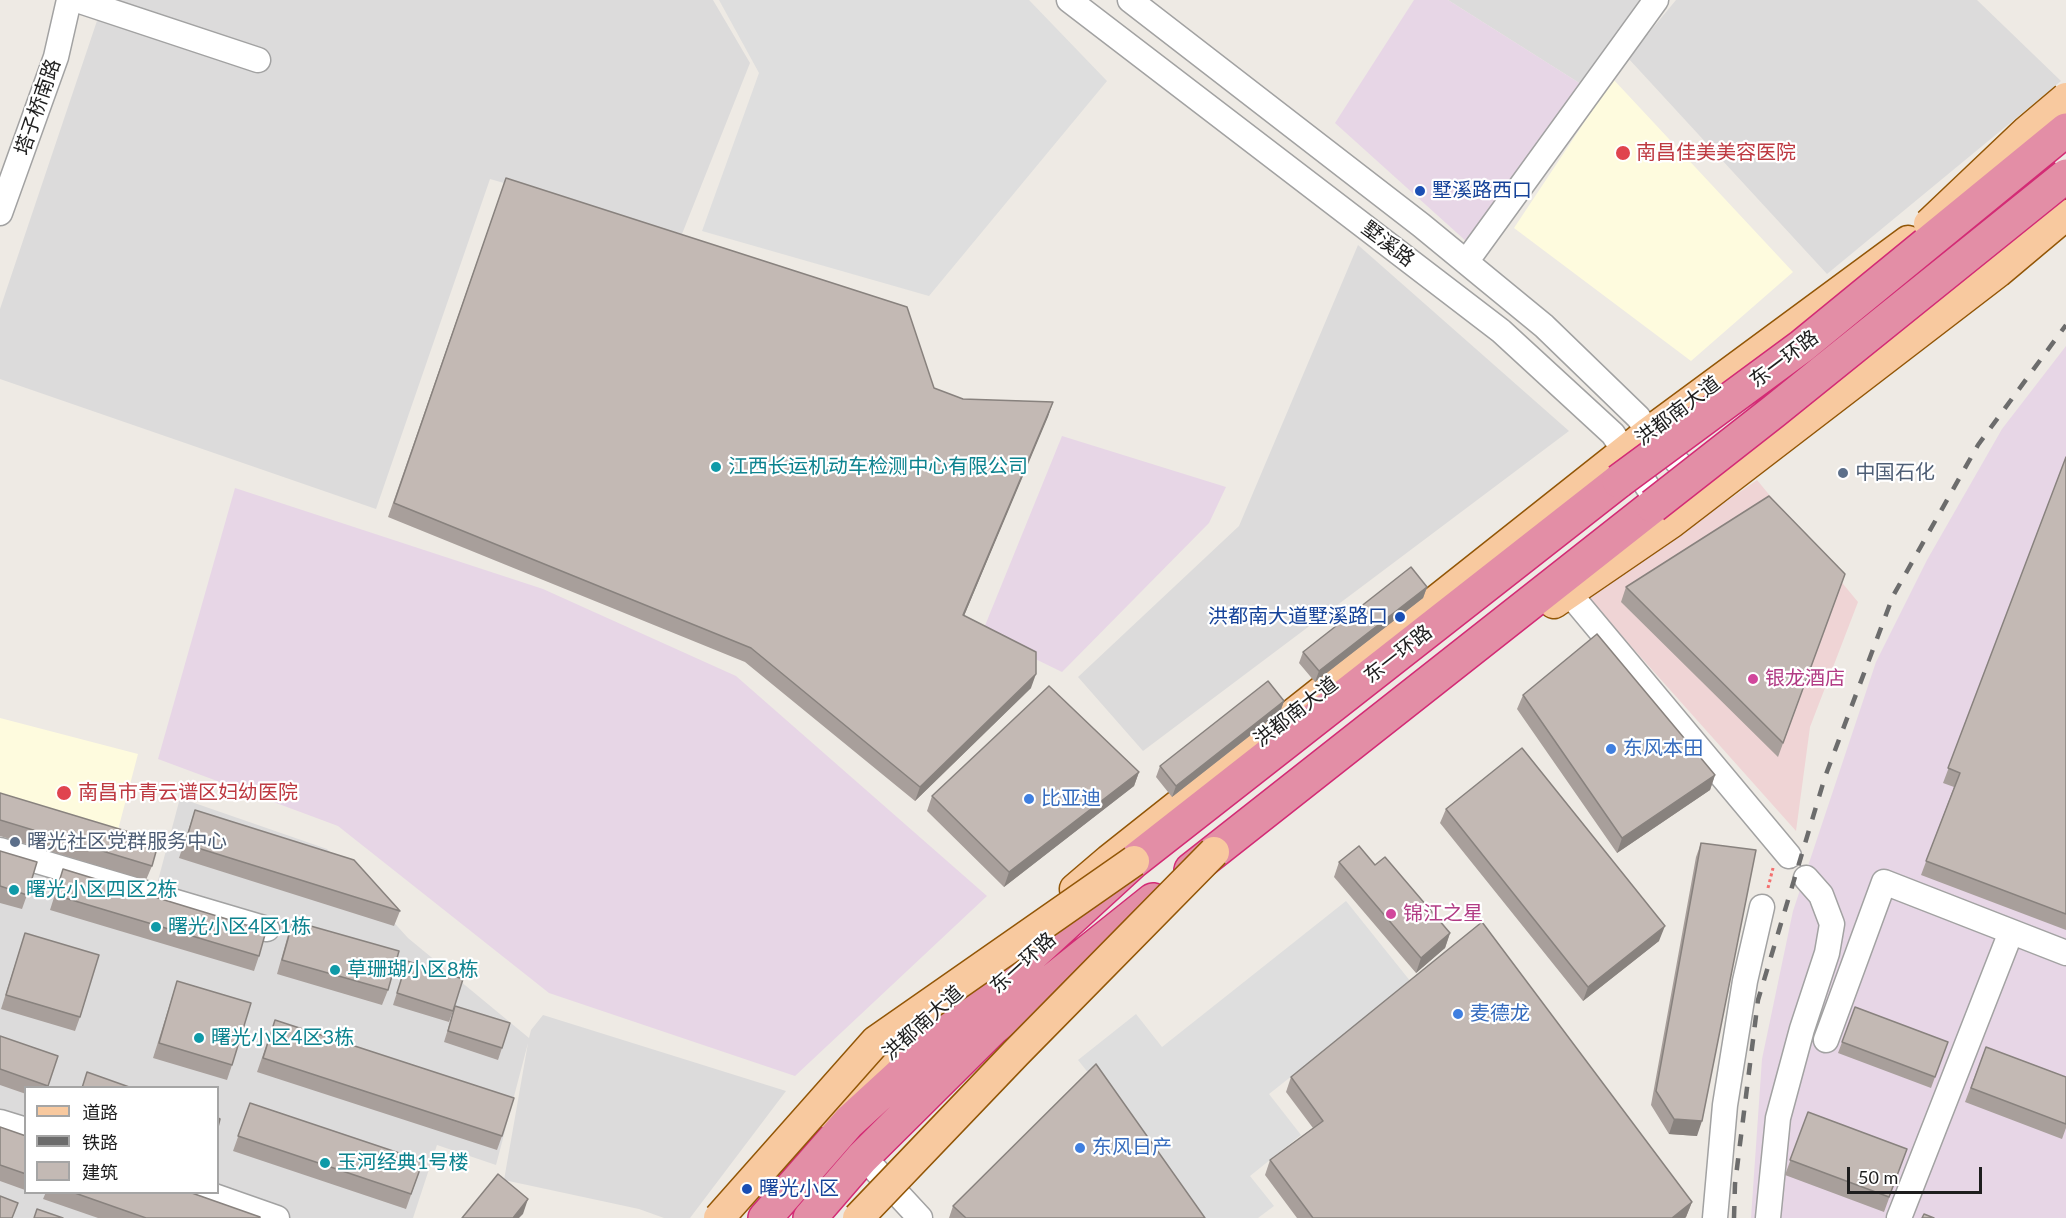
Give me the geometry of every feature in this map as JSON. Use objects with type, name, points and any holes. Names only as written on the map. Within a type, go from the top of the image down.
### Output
[{"type":"highway","name":"东一环路","points":[[765,1218],[849,1122],[1134,861],[1619,480],[1802,346],[2066,130]]},
{"type":"highway","name":"东一环路","points":[[810,1218],[862,1158],[993,1028],[1550,585],[1773,412],[2066,176]]},
{"type":"main road","points":[[1802,346],[2027,131],[2066,98]]},
{"type":"main road","name":"洪都南大道","points":[[734,1218],[829,1113],[909,1034],[1108,860],[1649,432],[1990,180],[2066,117]]},
{"type":"main road","points":[[828,1218],[870,1164],[963,1073],[1094,958],[1568,592],[1708,494],[1998,272],[2066,215]]},
{"type":"main road","points":[[858,1218],[1214,852]]},
{"type":"main road","points":[[719,1218],[876,1041],[1134,861]]},
{"type":"street","name":"塔子桥南路","points":[[0,213],[56,57],[69,0]]},
{"type":"street","points":[[77,0],[258,60]]},
{"type":"street","name":"墅溪路","points":[[1069,0],[1501,331],[1614,434],[1671,522]]},
{"type":"street","name":"墅溪路","points":[[1130,0],[1421,225],[1544,326],[1638,417],[1649,432],[1708,494]]},
{"type":"street","points":[[1466,262],[1656,0]]},
{"type":"street","points":[[1568,592],[1785,850]]},
{"type":"street","points":[[0,850],[267,929]]},
{"type":"street","points":[[1768,1218],[1778,1118],[1802,1029],[1827,953],[1832,924],[1821,895],[1806,878]]},
{"type":"street","points":[[1826,1040],[1884,882],[2066,953]]},
{"type":"street","points":[[1715,1218],[1725,1105],[1745,981],[1762,907]]},
{"type":"street","points":[[1899,1218],[2011,932]]},
{"type":"street","points":[[0,1122],[24,1130]]},
{"type":"street","points":[[870,1164],[920,1218]]},
{"type":"street","points":[[209,1194],[277,1218]]},
{"type":"path","points":[[1762,907],[1785,850]]},
{"type":"shaded area","points":[[104,0],[713,0],[750,63],[682,234],[490,179],[376,509],[0,379],[0,309]]},
{"type":"shaded area","points":[[719,0],[1029,0],[1107,81],[929,296],[702,231],[759,73]]},
{"type":"shaded area","points":[[1414,0],[1448,0],[1584,86],[1467,242],[1335,123]]},
{"type":"shaded area","points":[[1448,0],[1643,0],[1584,86]]},
{"type":"shaded area","points":[[1676,0],[1977,0],[2061,81],[1827,274],[1628,58]]},
{"type":"shaded area","name":"南昌佳美美容医院","points":[[1613,79],[1793,272],[1691,361],[1514,228]]},
{"type":"shaded area","points":[[1358,245],[1569,431],[1143,751],[1078,677],[1239,526]]},
{"type":"shaded area","points":[[2066,346],[2066,1218],[1751,1218],[1762,1059],[1793,911],[1876,662],[1927,560],[2002,429]]},
{"type":"shaded area","points":[[1062,436],[1226,487],[1209,523],[1062,672],[982,633]]},
{"type":"shaded area","points":[[1757,480],[1858,602],[1810,727],[1796,831],[1588,598]]},
{"type":"shaded area","points":[[235,488],[543,589],[736,676],[987,896],[795,1076],[549,993],[338,826],[158,759]]},
{"type":"shaded area","name":"南昌市青云谱区妇幼医院","points":[[0,718],[138,754],[109,864],[0,832]]},
{"type":"shaded area","points":[[180,798],[327,849],[408,938],[529,1038],[531,1030],[543,1015],[786,1091],[690,1218],[664,1218],[639,1209],[504,1180],[528,1043],[496,1165],[437,1145],[413,1218],[0,1218],[0,843],[156,888]]},
{"type":"shaded area","points":[[1346,901],[1411,982],[1269,1094],[1301,1135],[1250,1176],[1274,1206],[1258,1218],[1204,1218],[1078,1060],[1136,1014],[1162,1047]]},
{"type":"building","name":"江西长运机动车检测中心有限公司","points":[[506,178],[907,307],[934,388],[963,399],[1053,402],[963,615],[1036,652],[1036,674],[920,787],[751,648],[394,503]]},
{"type":"building","points":[[2066,457],[2066,914],[1926,861],[1960,773],[1948,768]]},
{"type":"building","name":"银龙酒店","points":[[1769,496],[1845,574],[1783,743],[1626,587]]},
{"type":"building","points":[[1411,567],[1427,587],[1319,671],[1303,652]]},
{"type":"building","name":"东风本田","points":[[1597,634],[1715,775],[1622,838],[1523,695]]},
{"type":"building","points":[[1268,681],[1284,701],[1176,786],[1160,766]]},
{"type":"building","name":"比亚迪","points":[[1049,686],[1139,772],[1009,872],[932,796]]},
{"type":"building","points":[[1522,748],[1665,926],[1588,987],[1446,809]]},
{"type":"building","points":[[0,793],[159,841],[152,866],[0,820]]},
{"type":"building","points":[[195,810],[354,860],[400,911],[185,844]]},
{"type":"building","points":[[1701,843],[1756,850],[1702,1121],[1674,1119],[1656,1091]]},
{"type":"building","points":[[1359,846],[1375,865],[1385,857],[1450,933],[1421,958],[1339,862]]},
{"type":"building","points":[[0,851],[37,862],[27,895],[0,886]]},
{"type":"building","points":[[63,869],[266,931],[259,956],[55,895]]},
{"type":"building","name":"草珊瑚小区8栋","points":[[293,921],[399,951],[388,990],[282,960]]},
{"type":"building","name":"麦德龙","points":[[1482,922],[1692,1202],[1672,1218],[1313,1218],[1270,1160],[1323,1121],[1291,1077]]},
{"type":"building","points":[[25,933],[99,955],[80,1017],[6,995]]},
{"type":"building","points":[[407,961],[463,979],[453,1011],[397,993]]},
{"type":"building","name":"曙光小区4区3栋","points":[[177,981],[251,1003],[232,1065],[159,1043]]},
{"type":"building","points":[[455,1006],[510,1023],[502,1048],[448,1031]]},
{"type":"building","points":[[1855,1007],[1948,1042],[1935,1077],[1842,1042]]},
{"type":"building","points":[[275,1020],[514,1098],[502,1136],[263,1058]]},
{"type":"building","points":[[0,1036],[58,1056],[48,1086],[0,1069]]},
{"type":"building","points":[[1986,1047],[2066,1077],[2066,1124],[1971,1088]]},
{"type":"building","name":"东风日产","points":[[1096,1064],[1205,1218],[966,1218],[953,1206]]},
{"type":"building","points":[[87,1072],[126,1086],[83,1086]]},
{"type":"building","points":[[250,1103],[423,1161],[411,1194],[238,1136]]},
{"type":"building","points":[[1808,1112],[1907,1149],[1889,1197],[1790,1160]]},
{"type":"building","points":[[0,1127],[24,1135],[24,1173],[0,1165]]},
{"type":"building","points":[[498,1174],[528,1199],[513,1218],[462,1218]]},
{"type":"building","points":[[78,1194],[195,1194],[260,1217],[260,1218],[146,1218]]},
{"type":"building","points":[[0,1196],[18,1203],[12,1218],[0,1218]]},
{"type":"building","points":[[37,1209],[63,1218],[34,1218]]},
{"type":"building","points":[[1924,1214],[1934,1218],[1922,1218]]},
{"type":"railway","points":[[1734,1218],[1735,1184],[1758,1000],[1825,777],[1893,596],[1978,445],[2066,325]]},
{"type":"place","name":"南昌佳美美容医院","points":[[1623,153]]},
{"type":"place","name":"墅溪路西口","points":[[1420,191]]},
{"type":"place","name":"江西长运机动车检测中心有限公司","points":[[716,467]]},
{"type":"place","name":"中国石化","points":[[1843,473]]},
{"type":"place","name":"洪都南大道墅溪路口","points":[[1400,617]]},
{"type":"place","name":"银龙酒店","points":[[1753,679]]},
{"type":"place","name":"东风本田","points":[[1611,749]]},
{"type":"place","name":"南昌市青云谱区妇幼医院","points":[[64,793]]},
{"type":"place","name":"比亚迪","points":[[1029,799]]},
{"type":"place","name":"曙光社区党群服务中心","points":[[15,842]]},
{"type":"place","name":"曙光小区四区2栋","points":[[14,890]]},
{"type":"place","name":"锦江之星","points":[[1391,914]]},
{"type":"place","name":"曙光小区4区1栋","points":[[156,927]]},
{"type":"place","name":"草珊瑚小区8栋","points":[[335,970]]},
{"type":"place","name":"麦德龙","points":[[1458,1014]]},
{"type":"place","name":"曙光小区4区3栋","points":[[199,1038]]},
{"type":"place","name":"东风日产","points":[[1080,1148]]},
{"type":"place","name":"玉河经典1号楼","points":[[325,1163]]},
{"type":"place","name":"曙光小区","points":[[747,1189]]}]
